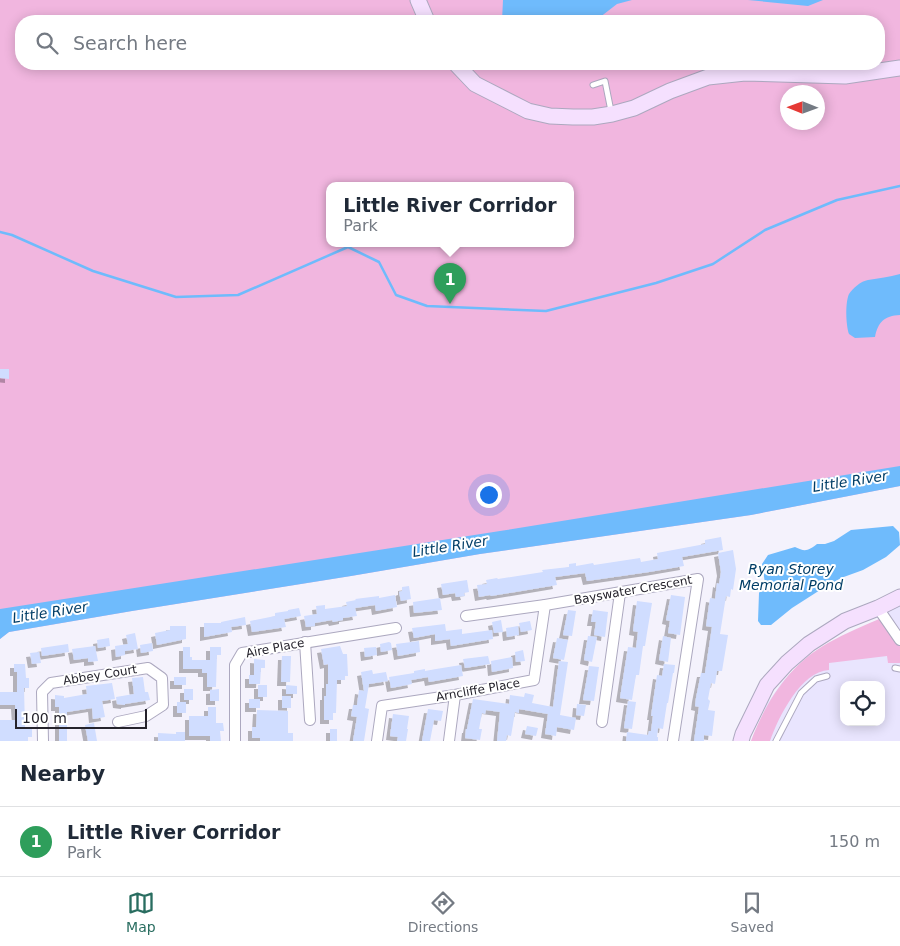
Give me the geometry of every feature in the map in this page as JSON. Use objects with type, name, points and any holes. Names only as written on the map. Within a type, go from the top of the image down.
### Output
[{"type":"street","points":[[418,0],[424,15]]},
{"type":"street","points":[[462,70],[475,84],[528,110],[550,116],[593,117],[634,108],[670,91],[708,77],[745,74],[845,76],[900,68]]},
{"type":"street","name":"Bayswater Crescent","points":[[466,616],[545,605],[698,579],[673,741]]},
{"type":"street","points":[[602,722],[620,593]]},
{"type":"street","points":[[741,741],[742,734],[767,686],[787,663],[809,644],[845,621],[898,601]]},
{"type":"street","name":"Arncliffe Place","points":[[377,741],[382,706],[456,695],[534,680],[545,605]]},
{"type":"street","points":[[878,608],[900,640]]},
{"type":"street","name":"Aire Place","points":[[235,741],[235,665],[242,653],[396,628]]},
{"type":"street","points":[[305,642],[310,720]]},
{"type":"street","name":"Abbey Court","points":[[42,741],[42,692],[52,683],[148,668],[162,678],[163,705],[146,716],[118,722]]},
{"type":"street","points":[[449,741],[456,695]]},
{"type":"lane","points":[[592,85],[605,82],[612,114]]},
{"type":"lane","points":[[776,741],[801,693],[816,679],[827,676]]},
{"type":"shaded area","points":[[0,0],[900,0],[900,486],[751,515],[480,554],[9,632],[0,639]]},
{"type":"shaded area","points":[[900,597],[900,741],[751,741],[767,704],[782,682],[804,660],[827,644],[884,617],[878,608]]},
{"type":"shaded area","points":[[884,617],[900,640],[900,663],[888,663],[887,656],[829,663],[829,670],[819,672],[809,678],[792,697],[770,741],[751,741],[772,698],[802,662],[828,643]]},
{"type":"water","points":[[503,0],[632,0],[617,4],[603,15],[502,15]]},
{"type":"water","points":[[748,0],[823,0],[808,6]]},
{"type":"water","points":[[900,274],[900,315],[886,318],[878,327],[875,337],[855,338],[849,334],[846,308],[849,294],[857,285],[865,281]]},
{"type":"water","name":"Little River","points":[[900,466],[900,486],[751,515],[480,554],[132,611],[9,632],[0,639],[0,609]]},
{"type":"water","name":"Ryan Storey Memorial Pond","points":[[893,526],[899,532],[900,545],[886,557],[863,570],[841,578],[817,592],[792,608],[771,625],[761,625],[758,621],[759,593],[765,583],[762,564],[768,555],[795,547],[801,550],[809,549],[817,544],[834,541],[851,530]]},
{"type":"building","points":[[0,369],[9,369],[9,379],[0,378]]},
{"type":"building","points":[[721,537],[723,550],[682,557],[684,566],[587,581],[585,573],[555,577],[557,585],[479,597],[477,585],[487,584],[486,580],[543,572],[542,570],[569,567],[569,564],[576,563],[576,566],[640,558],[641,562],[658,559],[657,553],[705,544],[705,540]]},
{"type":"building","points":[[733,550],[736,569],[733,590],[731,589],[730,597],[726,596],[720,634],[728,635],[722,671],[717,671],[715,684],[711,683],[708,699],[710,701],[708,710],[715,711],[712,736],[704,735],[704,741],[694,741],[699,707],[695,706],[696,698],[701,673],[705,673],[712,627],[706,626],[710,598],[715,599],[717,583],[719,584],[721,572],[718,553]]},
{"type":"building","points":[[467,580],[469,592],[464,593],[465,596],[456,597],[455,593],[443,595],[441,584]]},
{"type":"building","points":[[409,586],[411,599],[401,601],[399,592],[402,591],[402,587]]},
{"type":"building","points":[[395,595],[397,607],[376,611],[375,605],[355,608],[357,616],[333,622],[332,620],[315,623],[315,626],[306,627],[304,616],[317,614],[316,606],[325,605],[325,609],[347,606],[346,602],[355,599]]},
{"type":"building","points":[[671,595],[685,597],[680,635],[668,633],[670,621],[666,620]]},
{"type":"building","points":[[440,598],[442,610],[414,613],[413,602]]},
{"type":"building","points":[[637,601],[652,603],[645,646],[643,646],[639,675],[636,675],[632,700],[620,698],[628,647],[636,648],[638,632],[633,631]]},
{"type":"building","points":[[299,608],[301,616],[284,619],[286,627],[252,632],[250,621],[275,616],[275,613]]},
{"type":"building","points":[[568,610],[576,611],[572,636],[563,635]]},
{"type":"building","points":[[593,610],[608,612],[605,637],[594,635],[596,622],[591,622]]},
{"type":"building","points":[[245,617],[246,625],[231,627],[232,632],[204,637],[204,623],[221,623]]},
{"type":"building","points":[[501,620],[503,632],[494,633],[492,622]]},
{"type":"building","points":[[530,621],[532,630],[521,632],[519,623]]},
{"type":"building","points":[[445,624],[446,631],[462,629],[462,634],[492,630],[493,639],[451,646],[450,639],[435,641],[435,634],[414,638],[412,628]]},
{"type":"building","points":[[170,626],[186,626],[186,639],[157,645],[155,633],[170,630]]},
{"type":"building","points":[[518,626],[519,635],[507,637],[506,628]]},
{"type":"building","points":[[135,633],[138,649],[125,651],[125,655],[116,657],[115,646],[128,644],[126,635]]},
{"type":"building","points":[[588,636],[597,637],[592,662],[584,660]]},
{"type":"building","points":[[663,636],[671,638],[668,662],[659,660]]},
{"type":"building","points":[[109,638],[110,646],[98,648],[97,640]]},
{"type":"building","points":[[557,638],[568,640],[564,660],[553,658]]},
{"type":"building","points":[[419,641],[420,652],[398,656],[396,644]]},
{"type":"building","points":[[152,643],[153,651],[141,653],[140,645]]},
{"type":"building","points":[[391,643],[392,650],[381,652],[380,644]]},
{"type":"building","points":[[68,644],[69,652],[42,656],[41,648]]},
{"type":"building","points":[[95,646],[98,661],[88,662],[88,658],[74,660],[72,649]]},
{"type":"building","points":[[340,646],[343,654],[347,654],[348,676],[345,676],[345,680],[337,680],[336,713],[333,713],[333,720],[324,720],[324,696],[326,696],[326,684],[328,684],[328,664],[324,665],[321,649]]},
{"type":"building","points":[[183,647],[190,647],[190,657],[192,657],[192,660],[210,660],[210,647],[221,647],[221,655],[217,655],[216,687],[207,687],[207,673],[202,673],[202,669],[183,669]]},
{"type":"building","points":[[376,647],[377,655],[365,657],[364,648]]},
{"type":"building","points":[[523,650],[525,661],[516,662],[515,652]]},
{"type":"building","points":[[39,652],[41,663],[32,664],[30,653]]},
{"type":"building","points":[[282,656],[291,656],[290,682],[281,682]]},
{"type":"building","points":[[488,656],[490,664],[465,668],[463,659]]},
{"type":"building","points":[[512,657],[513,668],[492,672],[491,661]]},
{"type":"building","points":[[254,659],[265,660],[265,668],[261,668],[260,684],[249,684],[249,675],[254,675]]},
{"type":"building","points":[[559,661],[568,662],[560,715],[576,718],[574,730],[557,727],[556,736],[545,734],[548,714],[519,709],[519,713],[515,712],[511,736],[507,735],[506,741],[497,741],[500,712],[486,710],[485,714],[482,713],[479,729],[482,729],[480,740],[465,738],[473,699],[509,704],[510,695],[524,697],[525,693],[534,695],[532,703],[553,707]]},
{"type":"building","points":[[14,664],[25,664],[26,678],[29,678],[29,688],[24,688],[25,727],[32,727],[32,737],[28,737],[28,741],[0,741],[0,720],[16,720],[15,705],[0,705],[0,692],[17,692],[17,672],[14,672]]},
{"type":"building","points":[[664,664],[675,665],[663,729],[658,728],[658,741],[626,741],[627,732],[648,735],[649,731],[651,731],[653,716],[651,716],[657,675],[662,676]]},
{"type":"building","points":[[461,665],[463,676],[429,682],[428,677],[411,680],[412,684],[391,688],[389,677],[414,673],[414,671],[425,669],[425,671]]},
{"type":"building","points":[[589,666],[599,667],[594,701],[583,700]]},
{"type":"building","points":[[372,670],[373,674],[386,672],[388,681],[369,684],[365,708],[369,709],[364,741],[353,741],[357,717],[351,716],[353,705],[357,705],[359,690],[364,691],[361,672]]},
{"type":"building","points":[[143,677],[145,692],[148,692],[150,700],[125,705],[117,704],[116,697],[134,694],[132,678]]},
{"type":"building","points":[[174,677],[186,677],[186,685],[174,685]]},
{"type":"building","points":[[112,683],[115,699],[102,701],[105,717],[93,719],[92,708],[67,712],[67,741],[59,741],[59,707],[55,707],[55,695],[64,696],[64,698],[87,694],[86,686]]},
{"type":"building","points":[[258,685],[267,685],[267,697],[258,697]]},
{"type":"building","points":[[286,685],[297,686],[297,694],[286,694]]},
{"type":"building","points":[[184,689],[193,689],[193,700],[184,700]]},
{"type":"building","points":[[219,689],[219,701],[210,701],[210,690]]},
{"type":"building","points":[[282,696],[291,696],[291,708],[282,708]]},
{"type":"building","points":[[249,699],[260,699],[260,708],[249,708]]},
{"type":"building","points":[[628,701],[636,702],[632,729],[624,728]]},
{"type":"building","points":[[177,702],[186,702],[186,713],[177,713]]},
{"type":"building","points":[[577,704],[586,705],[584,716],[576,715]]},
{"type":"building","points":[[208,707],[216,707],[216,723],[223,723],[224,731],[220,731],[221,741],[210,741],[210,736],[189,736],[189,716],[208,716]]},
{"type":"building","points":[[428,709],[443,711],[441,721],[434,720],[430,741],[422,741]]},
{"type":"building","points":[[257,710],[288,711],[288,733],[293,733],[293,741],[260,741],[260,738],[252,738],[252,727],[256,727]]},
{"type":"building","points":[[393,714],[409,716],[406,741],[397,741],[398,737],[390,736]]},
{"type":"building","points":[[94,723],[97,741],[88,741],[85,725]]},
{"type":"building","points":[[527,726],[538,728],[536,736],[525,734]]},
{"type":"building","points":[[330,729],[337,729],[337,741],[330,741]]},
{"type":"building","points":[[176,732],[185,732],[185,741],[158,741],[158,733],[176,734]]},
{"type":"waterway","points":[[0,232],[12,235],[93,271],[176,297],[238,295],[348,247],[379,262],[396,295],[427,306],[546,311],[656,283],[713,264],[765,230],[837,200],[900,186]]},
{"type":"place","name":"Little River Corridor","points":[[450,304]]}]
